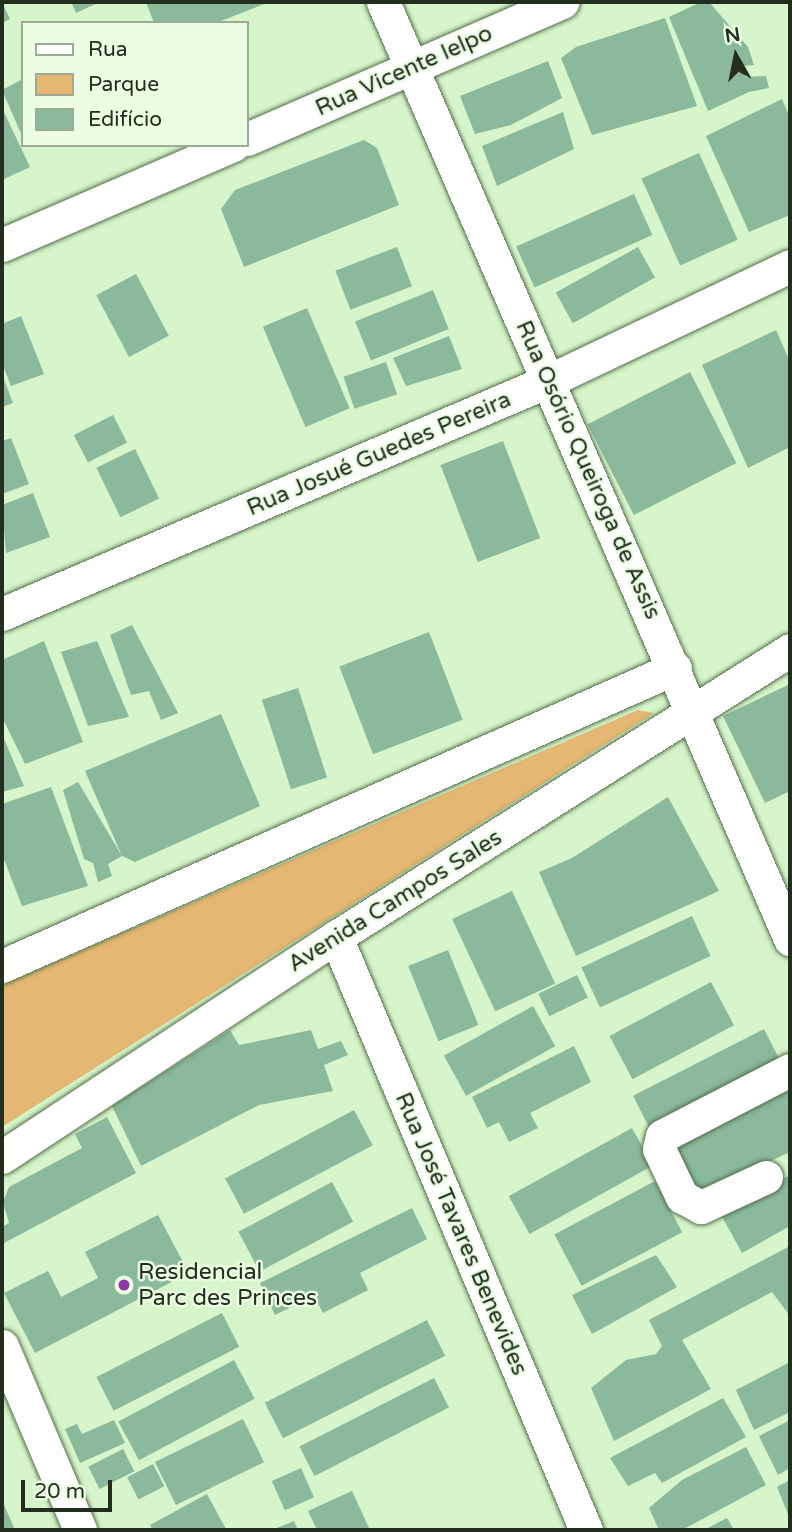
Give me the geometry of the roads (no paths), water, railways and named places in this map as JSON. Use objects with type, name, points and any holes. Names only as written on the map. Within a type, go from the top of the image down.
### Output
[{"type":"street","name":"Rua Osório Queiroga de Assis","points":[[383,2],[675,668],[790,939]]},
{"type":"street","name":"Rua Vicente Ielpo","points":[[248,139],[562,2]]},
{"type":"street","points":[[2,245],[228,147]]},
{"type":"street","name":"Rua Josué Guedes Pereira","points":[[2,614],[548,381],[790,266]]},
{"type":"street","name":"Avenida Campos Sales","points":[[2,1157],[336,937],[790,650]]},
{"type":"street","points":[[2,965],[675,668]]},
{"type":"street","name":"Rua José Tavares Benevides","points":[[336,937],[586,1530]]},
{"type":"street","points":[[766,1177],[701,1207],[682,1197],[659,1149],[662,1136],[790,1070]]},
{"type":"street","points":[[2,1346],[80,1530]]},
{"type":"place","name":"Residencial Parc des Princes","points":[[124,1285]]}]
